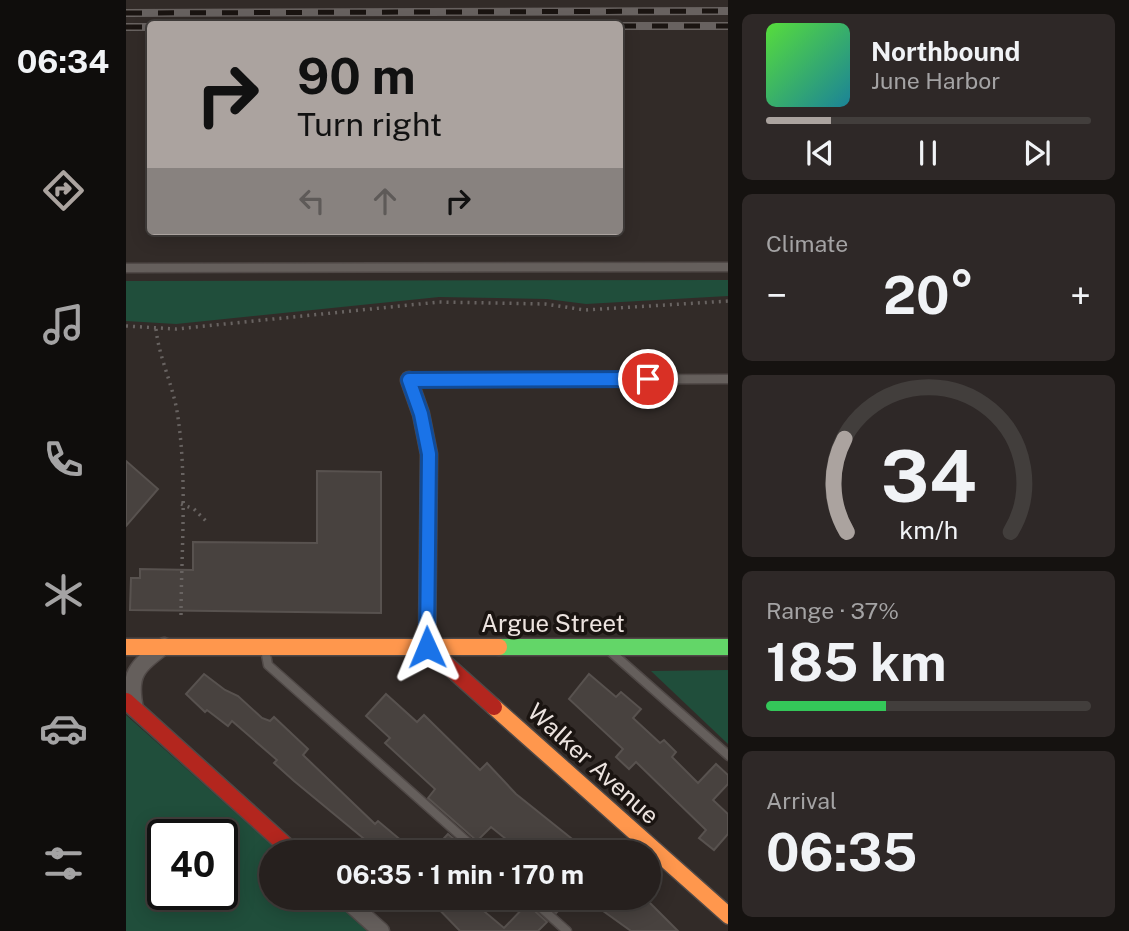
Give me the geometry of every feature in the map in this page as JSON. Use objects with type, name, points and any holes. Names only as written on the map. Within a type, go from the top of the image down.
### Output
[{"type":"street","points":[[409,380],[421,414],[429,454],[427,647]]},
{"type":"street","name":"Argue Street","points":[[126,646],[728,647]]},
{"type":"street","points":[[163,646],[135,672],[131,687],[131,705],[280,840]]},
{"type":"street","name":"Walker Avenue","points":[[427,647],[728,916]]},
{"type":"street","points":[[357,910],[381,931]]},
{"type":"lane","points":[[126,268],[728,267]]},
{"type":"lane","points":[[409,380],[728,379]]},
{"type":"lane","points":[[264,645],[268,665],[465,840]]},
{"type":"lane","points":[[606,647],[728,756]]},
{"type":"lane","points":[[543,910],[567,931]]},
{"type":"path","points":[[126,326],[176,329],[439,302],[545,304],[585,310],[728,301]]},
{"type":"path","points":[[156,328],[158,348],[171,380],[182,455],[181,620]]},
{"type":"path","points":[[181,504],[194,509],[206,521]]},
{"type":"green space","points":[[728,280],[728,296],[586,304],[547,299],[439,297],[176,324],[126,321],[126,281]]},
{"type":"green space","points":[[728,670],[728,744],[651,671]]},
{"type":"green space","points":[[126,715],[267,840],[259,840],[259,910],[344,910],[368,931],[126,931]]},
{"type":"building","points":[[126,461],[158,489],[126,526]]},
{"type":"building","points":[[317,471],[381,472],[381,613],[130,610],[131,578],[140,578],[140,569],[193,570],[193,542],[317,543]]},
{"type":"building","points":[[204,674],[238,696],[262,718],[270,721],[274,717],[308,749],[303,755],[375,824],[378,821],[401,840],[365,840],[294,781],[274,763],[277,760],[232,721],[228,726],[207,710],[205,712],[186,694]]},
{"type":"building","points":[[589,674],[616,697],[621,692],[641,709],[633,718],[660,743],[664,740],[676,752],[672,757],[698,783],[716,764],[728,775],[728,784],[713,800],[728,814],[728,834],[714,850],[699,838],[706,830],[636,762],[629,769],[616,757],[623,749],[569,699]]},
{"type":"building","points":[[386,694],[417,722],[424,715],[480,770],[487,763],[516,794],[571,838],[507,840],[491,827],[476,840],[428,798],[435,789],[385,743],[390,738],[366,716]]},
{"type":"building","points":[[448,834],[455,840],[442,840]]},
{"type":"building","points":[[440,910],[483,910],[504,928],[521,910],[534,910],[547,922],[538,931],[460,931]]},
{"type":"building","points":[[602,910],[657,910],[678,931],[631,931]]},
{"type":"railway","points":[[126,13],[728,11]]},
{"type":"railway","points":[[623,26],[728,26]]},
{"type":"railway","points":[[126,27],[147,27]]},
{"type":"traffic: fast","points":[[499,647],[728,647]]},
{"type":"traffic: slow","points":[[126,647],[499,647]]},
{"type":"traffic: slow","points":[[494,707],[728,915]]},
{"type":"traffic: jam","points":[[409,380],[421,414],[429,454],[427,647],[494,707]]},
{"type":"traffic: jam","points":[[126,701],[280,840]]},
{"type":"route","points":[[427,647],[429,454],[421,414],[409,380],[648,379]]}]
